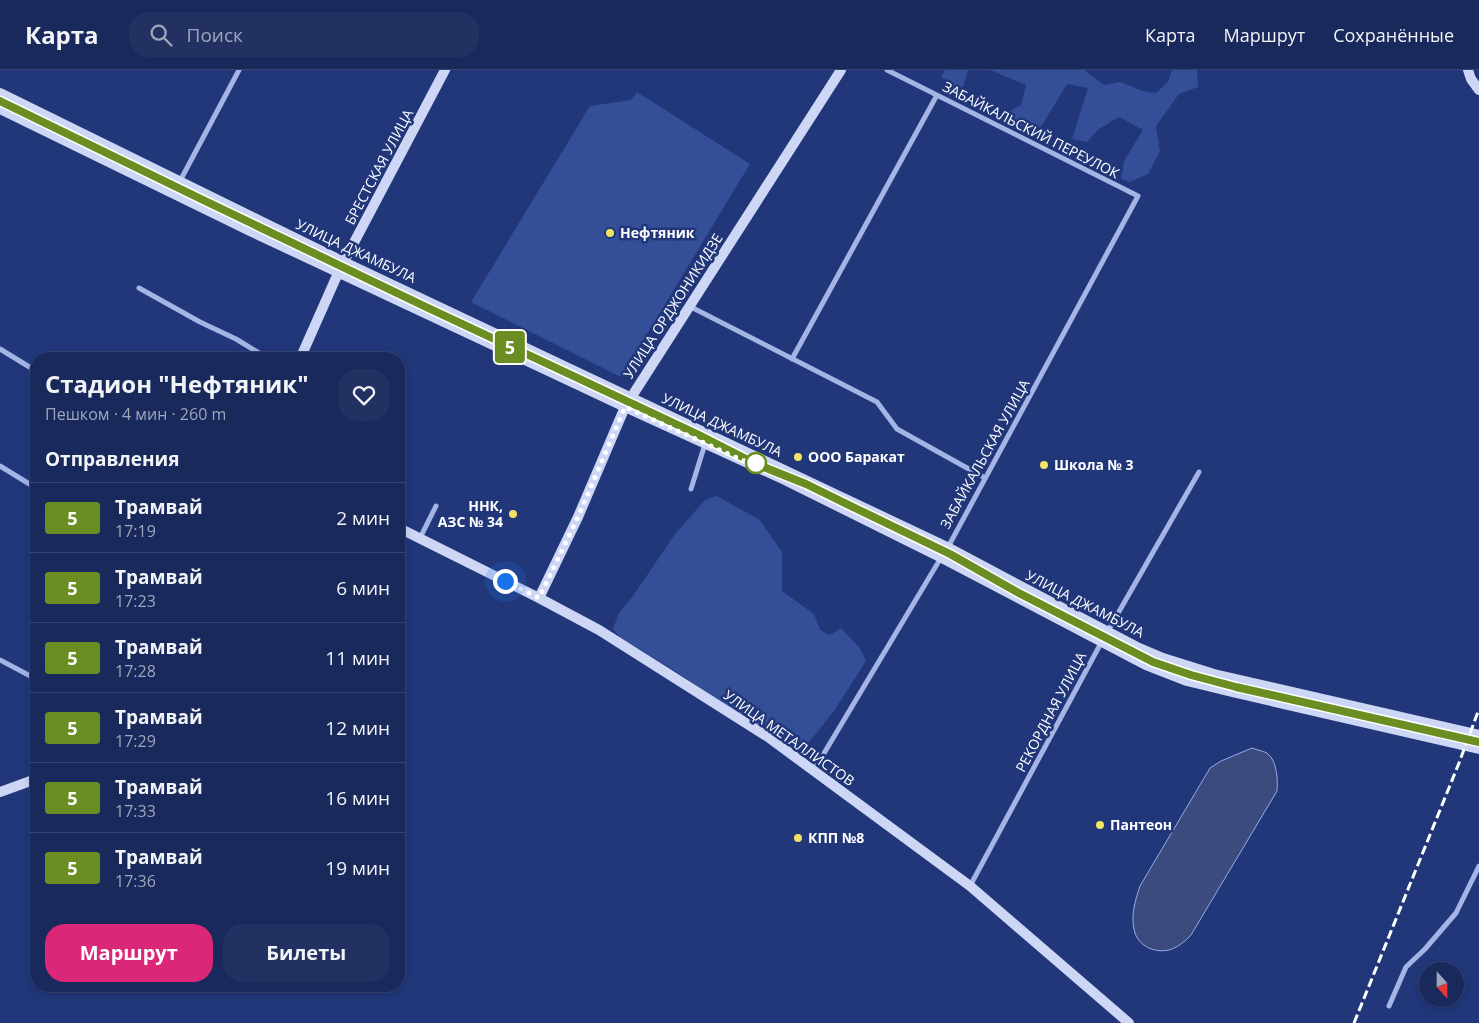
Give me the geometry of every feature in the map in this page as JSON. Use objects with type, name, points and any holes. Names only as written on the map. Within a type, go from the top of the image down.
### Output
[{"type":"street","points":[[180,181],[238,70]]},
{"type":"street","name":"БРЕСТСКАЯ УЛИЦА","points":[[303,352],[339,271],[446,70]]},
{"type":"street","name":"УЛИЦА ОРДЖОНИКИДЗЕ","points":[[539,598],[578,517],[628,403],[841,70]]},
{"type":"street","name":"ЗАБАЙКАЛЬСКИЙ ПЕРЕУЛОК","points":[[887,70],[1138,196]]},
{"type":"street","points":[[1468,70],[1471,79],[1479,90]]},
{"type":"street","name":"УЛИЦА ДЖАМБУЛА","points":[[0,93],[344,262],[705,443],[785,480],[942,558],[1146,665],[1187,681],[1479,749]]},
{"type":"street","points":[[792,359],[937,95]]},
{"type":"street","name":"УЛИЦА ДЖАМБУЛА","points":[[0,109],[250,231],[628,403],[830,490],[947,547],[1163,658],[1214,674],[1479,735]]},
{"type":"street","name":"ЗАБАЙКАЛЬСКАЯ УЛИЦА","points":[[814,770],[942,558],[1138,196]]},
{"type":"street","points":[[139,288],[257,352]]},
{"type":"street","points":[[689,306],[877,402],[897,429],[985,478]]},
{"type":"street","points":[[0,349],[30,367]]},
{"type":"street","points":[[691,489],[705,443]]},
{"type":"street","points":[[0,466],[30,484]]},
{"type":"street","name":"РЕКОРДНАЯ УЛИЦА","points":[[970,886],[1101,643],[1199,472]]},
{"type":"street","points":[[420,538],[436,506]]},
{"type":"street","name":"УЛИЦА МЕТАЛЛИСТОВ","points":[[405,531],[599,630],[768,738],[970,886],[1129,1023]]},
{"type":"street","points":[[0,660],[30,676]]},
{"type":"street","points":[[0,792],[30,781]]},
{"type":"street","points":[[1389,1006],[1406,967],[1425,949],[1456,913],[1479,866]]},
{"type":"shaded area","points":[[945,70],[968,70],[962,90],[941,77]]},
{"type":"shaded area","points":[[990,70],[1084,70],[1104,85],[1120,82],[1143,91],[1156,93],[1168,82],[1172,70],[1197,70],[1198,87],[1179,94],[1156,126],[1160,151],[1148,174],[1130,182],[1121,179],[1124,161],[1143,130],[1119,117],[1099,129],[1087,142],[1072,139],[1088,88],[1067,84],[1041,127],[1031,131],[1006,119],[1004,114],[1021,105],[1026,85]]},
{"type":"shaded area","name":"Нефтяник","points":[[637,92],[750,164],[621,377],[471,302],[590,106],[631,100]]},
{"type":"shaded area","points":[[717,496],[760,520],[782,552],[782,591],[814,614],[820,630],[830,635],[841,628],[860,648],[866,661],[834,711],[802,751],[764,731],[675,671],[620,637],[613,629],[619,613],[633,596],[675,534],[705,500]]},
{"type":"shaded area","points":[[1252,748],[1267,753],[1273,760],[1277,776],[1277,791],[1191,935],[1172,949],[1161,951],[1145,946],[1137,938],[1133,921],[1135,903],[1140,886],[1210,768],[1221,761]]},
{"type":"tram line","points":[[0,101],[485,335],[756,463],[806,484],[949,554],[1017,592],[1153,662],[1191,675],[1237,687],[1479,742]]},
{"type":"tram line","name":"5","points":[[0,101],[426,307],[697,434],[756,464],[806,484],[950,554],[1017,592],[1153,662],[1236,687],[1479,742]]},
{"type":"railway","points":[[1354,1023],[1479,709]]},
{"type":"place","name":"Нефтяник","points":[[610,233]]},
{"type":"place","name":"ООО Баракат","points":[[798,457]]},
{"type":"place","name":"Школа № 3","points":[[1044,465]]},
{"type":"place","name":"ННК, АЗС № 34","points":[[513,514]]},
{"type":"place","name":"Пантеон","points":[[1100,825]]},
{"type":"place","name":"КПП №8","points":[[798,838]]},
{"type":"route","points":[[505,581],[539,598],[578,517],[625,407],[753,465],[756,463]]}]
